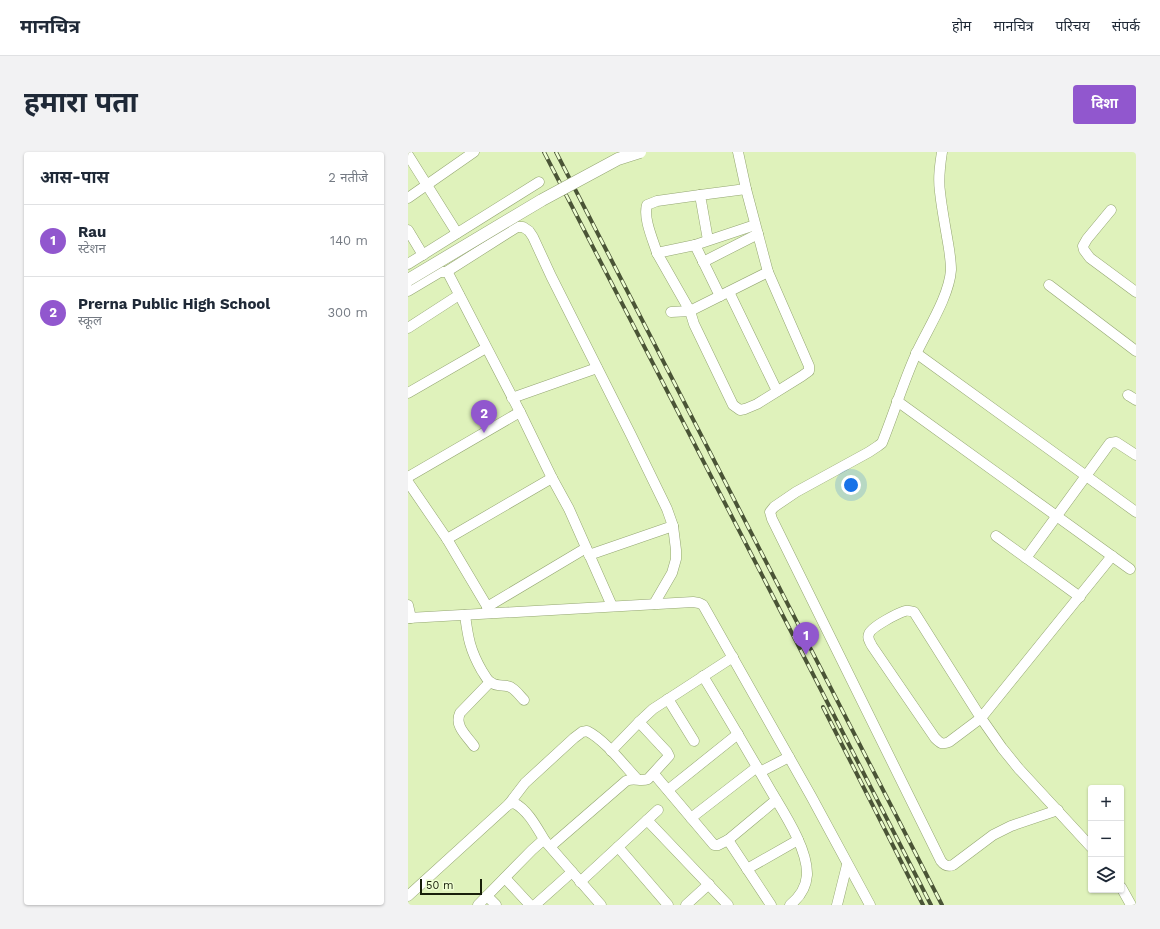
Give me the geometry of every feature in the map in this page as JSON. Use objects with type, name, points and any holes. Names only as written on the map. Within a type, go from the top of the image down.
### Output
[{"type":"main road","points":[[408,280],[542,200],[618,159],[640,152]]},
{"type":"street","points":[[408,198],[474,152]]},
{"type":"street","points":[[738,152],[746,189],[768,272],[809,366],[809,371],[806,374],[757,404],[740,410],[733,405],[694,324],[690,311],[657,253],[647,220],[646,210],[647,205],[657,201],[746,189]]},
{"type":"street","points":[[942,152],[939,174],[940,191],[951,264],[950,272],[941,303],[916,353],[882,442],[878,446],[796,492],[779,503],[770,512],[772,519],[944,865],[953,865],[993,835],[1011,826],[1058,810]]},
{"type":"street","points":[[408,156],[457,233]]},
{"type":"street","points":[[408,264],[539,182]]},
{"type":"street","points":[[700,195],[708,240]]},
{"type":"street","points":[[1111,210],[1083,246],[1084,250],[1090,258],[1136,292]]},
{"type":"street","points":[[408,292],[440,272],[446,272],[517,227],[523,227],[529,231],[550,276],[634,441],[667,509],[673,526],[676,559],[672,573],[654,604]]},
{"type":"street","points":[[657,253],[757,229]]},
{"type":"street","points":[[703,262],[757,229]]},
{"type":"street","points":[[408,232],[423,255]]},
{"type":"street","points":[[695,245],[703,262],[725,294],[777,392]]},
{"type":"street","points":[[446,272],[450,276],[569,509],[612,606]]},
{"type":"street","points":[[671,312],[690,311],[768,272]]},
{"type":"street","points":[[1048,284],[1136,351]]},
{"type":"street","points":[[408,328],[459,295]]},
{"type":"street","points":[[408,392],[486,348]]},
{"type":"street","points":[[916,353],[1136,512]]},
{"type":"street","points":[[512,398],[597,368]]},
{"type":"street","points":[[897,401],[1130,569]]},
{"type":"street","points":[[408,477],[520,412]]},
{"type":"street","points":[[1026,558],[1110,443],[1116,442],[1136,455]]},
{"type":"street","points":[[447,539],[552,478]]},
{"type":"street","points":[[408,482],[447,539],[489,610]]},
{"type":"street","points":[[489,610],[587,552],[673,526]]},
{"type":"street","points":[[996,536],[1080,597]]},
{"type":"street","points":[[1088,844],[1019,769],[1002,748],[981,718],[914,612],[909,610],[903,612],[872,629],[868,640],[939,743],[944,744],[950,742],[981,718],[1112,556]]},
{"type":"street","points":[[408,605],[409,618],[465,615],[489,610],[693,602],[703,605],[733,656],[870,905]]},
{"type":"street","points":[[465,615],[470,646],[476,660],[490,682],[494,685],[508,686],[512,688],[524,700]]},
{"type":"street","points":[[611,751],[653,709],[733,656]]},
{"type":"street","points":[[703,676],[759,770],[798,840],[804,854],[807,874],[806,884],[803,891],[790,905]]},
{"type":"street","points":[[474,746],[461,729],[458,722],[458,717],[460,713],[490,682]]},
{"type":"street","points":[[668,699],[694,741]]},
{"type":"street","points":[[478,905],[541,842],[548,843],[626,781],[631,779],[644,781],[648,780],[654,774],[669,756],[639,722]]},
{"type":"street","points":[[408,896],[509,804],[525,783],[582,732],[587,731],[593,734],[637,779]]},
{"type":"street","points":[[668,790],[738,734]]},
{"type":"street","points":[[691,818],[759,770],[789,757]]},
{"type":"street","points":[[654,774],[714,845],[728,840],[776,800]]},
{"type":"street","points":[[509,804],[514,803],[518,805],[529,817],[548,843],[601,905]]},
{"type":"street","points":[[580,882],[658,810]]},
{"type":"street","points":[[647,820],[728,905]]},
{"type":"street","points":[[728,840],[771,905]]},
{"type":"street","points":[[747,869],[798,840]]},
{"type":"street","points":[[618,848],[668,905]]},
{"type":"street","points":[[836,905],[848,865]]},
{"type":"street","points":[[542,903],[572,872]]},
{"type":"street","points":[[505,878],[530,905]]},
{"type":"street","points":[[686,905],[709,884]]},
{"type":"street","points":[[1124,893],[1131,905]]},
{"type":"street","points":[[487,896],[496,905]]},
{"type":"railway","points":[[544,152],[931,905]]},
{"type":"railway","points":[[556,152],[942,905]]},
{"type":"railway","points":[[823,707],[923,905]]},
{"type":"place","name":"Prerna Public High School","points":[[484,433]]},
{"type":"place","name":"Rau","points":[[806,655]]}]
